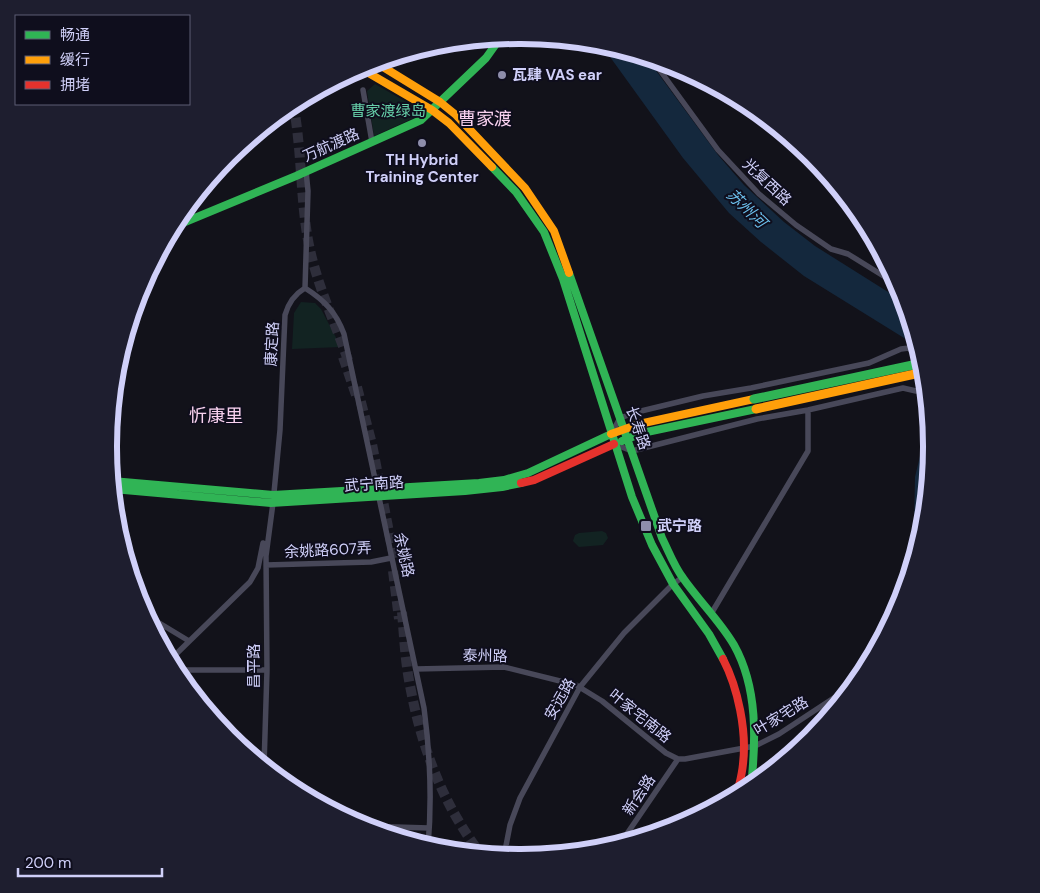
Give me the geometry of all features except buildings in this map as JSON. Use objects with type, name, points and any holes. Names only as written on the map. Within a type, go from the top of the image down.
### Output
[{"type":"main road","name":"万航渡路","points":[[186,222],[421,120],[490,53],[496,45]]},
{"type":"main road","name":"长寿路","points":[[384,68],[440,102],[480,139],[525,188],[554,230],[662,538],[676,568],[678,581],[711,614],[734,645],[746,668],[754,722],[755,746],[752,775]]},
{"type":"main road","name":"长寿路","points":[[369,73],[432,110],[449,123],[516,192],[544,232],[563,279],[614,444],[648,536],[678,581],[709,634],[727,667],[737,694],[744,749],[739,784]]},
{"type":"main road","points":[[611,434],[639,424],[914,364]]},
{"type":"main road","points":[[627,438],[642,433],[916,374]]},
{"type":"main road","name":"武宁南路","points":[[119,482],[272,501],[376,488],[479,483],[504,480],[528,473],[611,434]]},
{"type":"main road","name":"武宁南路","points":[[120,490],[272,501],[378,498],[465,491],[502,487],[534,480],[627,438]]},
{"type":"street","name":"光复西路","points":[[659,68],[718,150],[763,197],[830,250],[848,254],[885,277]]},
{"type":"street","points":[[363,90],[372,142]]},
{"type":"street","points":[[304,288],[308,191],[306,171]]},
{"type":"street","name":"余姚路","points":[[304,288],[323,300],[332,309],[339,320],[344,334],[426,723],[428,839]]},
{"type":"street","name":"康定路","points":[[266,565],[280,430],[285,316],[290,303],[298,292],[304,288]]},
{"type":"street","points":[[611,434],[620,418],[637,412],[702,396],[751,388],[870,363],[901,349],[909,348],[911,350]]},
{"type":"street","points":[[614,444],[632,451],[757,419],[808,410],[903,388],[918,391]]},
{"type":"street","points":[[711,614],[808,451],[808,410]]},
{"type":"street","name":"康定路","points":[[175,655],[244,589],[254,576],[262,553],[267,516],[272,501]]},
{"type":"street","name":"余姚路607弄","points":[[266,565],[371,562],[391,558]]},
{"type":"street","name":"昌平路","points":[[264,757],[267,670],[266,565]]},
{"type":"street","name":"安远路","points":[[505,848],[510,825],[520,798],[580,687],[624,633],[678,581]]},
{"type":"street","points":[[158,622],[189,641]]},
{"type":"street","name":"泰州路","points":[[416,669],[504,667],[580,687]]},
{"type":"street","points":[[185,670],[267,670]]},
{"type":"street","name":"叶家宅南路","points":[[580,687],[602,701],[666,753],[678,759],[744,749]]},
{"type":"street","name":"叶家宅路","points":[[744,749],[755,746],[779,734],[836,696]]},
{"type":"street","name":"新会路","points":[[626,835],[678,759]]},
{"type":"street","points":[[388,827],[429,828]]},
{"type":"green space","name":"曹家渡绿岛","points":[[375,84],[415,107],[416,117],[374,136],[367,91]]},
{"type":"green space","points":[[301,302],[315,303],[321,309],[341,347],[292,349],[294,313]]},
{"type":"green space","points":[[602,531],[606,533],[608,538],[603,545],[579,547],[573,541],[575,535],[579,533]]},
{"type":"water","name":"苏州河","points":[[607,53],[653,66],[718,155],[744,185],[784,222],[815,246],[893,295],[909,341],[804,276],[761,242],[729,213],[683,158]]},
{"type":"water","points":[[923,444],[922,473],[914,529],[914,527],[915,477]]},
{"type":"tunnel","points":[[295,113],[305,223],[311,256],[349,363]]},
{"type":"tunnel","points":[[343,357],[356,395]]},
{"type":"tunnel","points":[[357,387],[372,444],[394,558]]},
{"type":"tunnel","points":[[393,571],[399,619]]},
{"type":"tunnel","points":[[402,612],[409,680],[426,750],[444,794],[476,847]]},
{"type":"traffic: fast","points":[[186,222],[296,176],[421,120],[486,58],[495,45]]},
{"type":"traffic: fast","points":[[492,167],[516,192],[544,232],[563,279],[632,497],[652,545],[673,584],[709,634],[723,659]]},
{"type":"traffic: fast","points":[[569,273],[662,538],[674,564],[728,636],[742,662],[751,696],[753,714],[754,751],[752,775]]},
{"type":"traffic: fast","points":[[754,399],[914,365]]},
{"type":"traffic: fast","points":[[622,441],[642,433],[756,409]]},
{"type":"traffic: fast","points":[[119,482],[273,495],[479,483],[504,480],[528,473],[611,434]]},
{"type":"traffic: fast","points":[[120,490],[271,503],[465,491],[521,483]]},
{"type":"traffic: slow","points":[[384,68],[440,102],[456,115],[525,188],[554,231],[569,273]]},
{"type":"traffic: slow","points":[[369,73],[432,110],[449,123],[492,167]]},
{"type":"traffic: slow","points":[[756,409],[916,374]]},
{"type":"traffic: slow","points":[[611,434],[639,424],[754,399]]},
{"type":"traffic: jam","points":[[521,483],[534,480],[614,444]]},
{"type":"traffic: jam","points":[[723,659],[737,696],[744,738],[743,764],[739,784]]},
{"type":"place","name":"瓦肆 VAS ear","points":[[502,75]]},
{"type":"place","name":"TH Hybrid Training Center","points":[[422,143]]},
{"type":"place","name":"武宁路","points":[[646,526]]},
{"type":"district","name":"曹家渡","points":[[485,119]]},
{"type":"district","name":"忻康里","points":[[216,416]]}]
